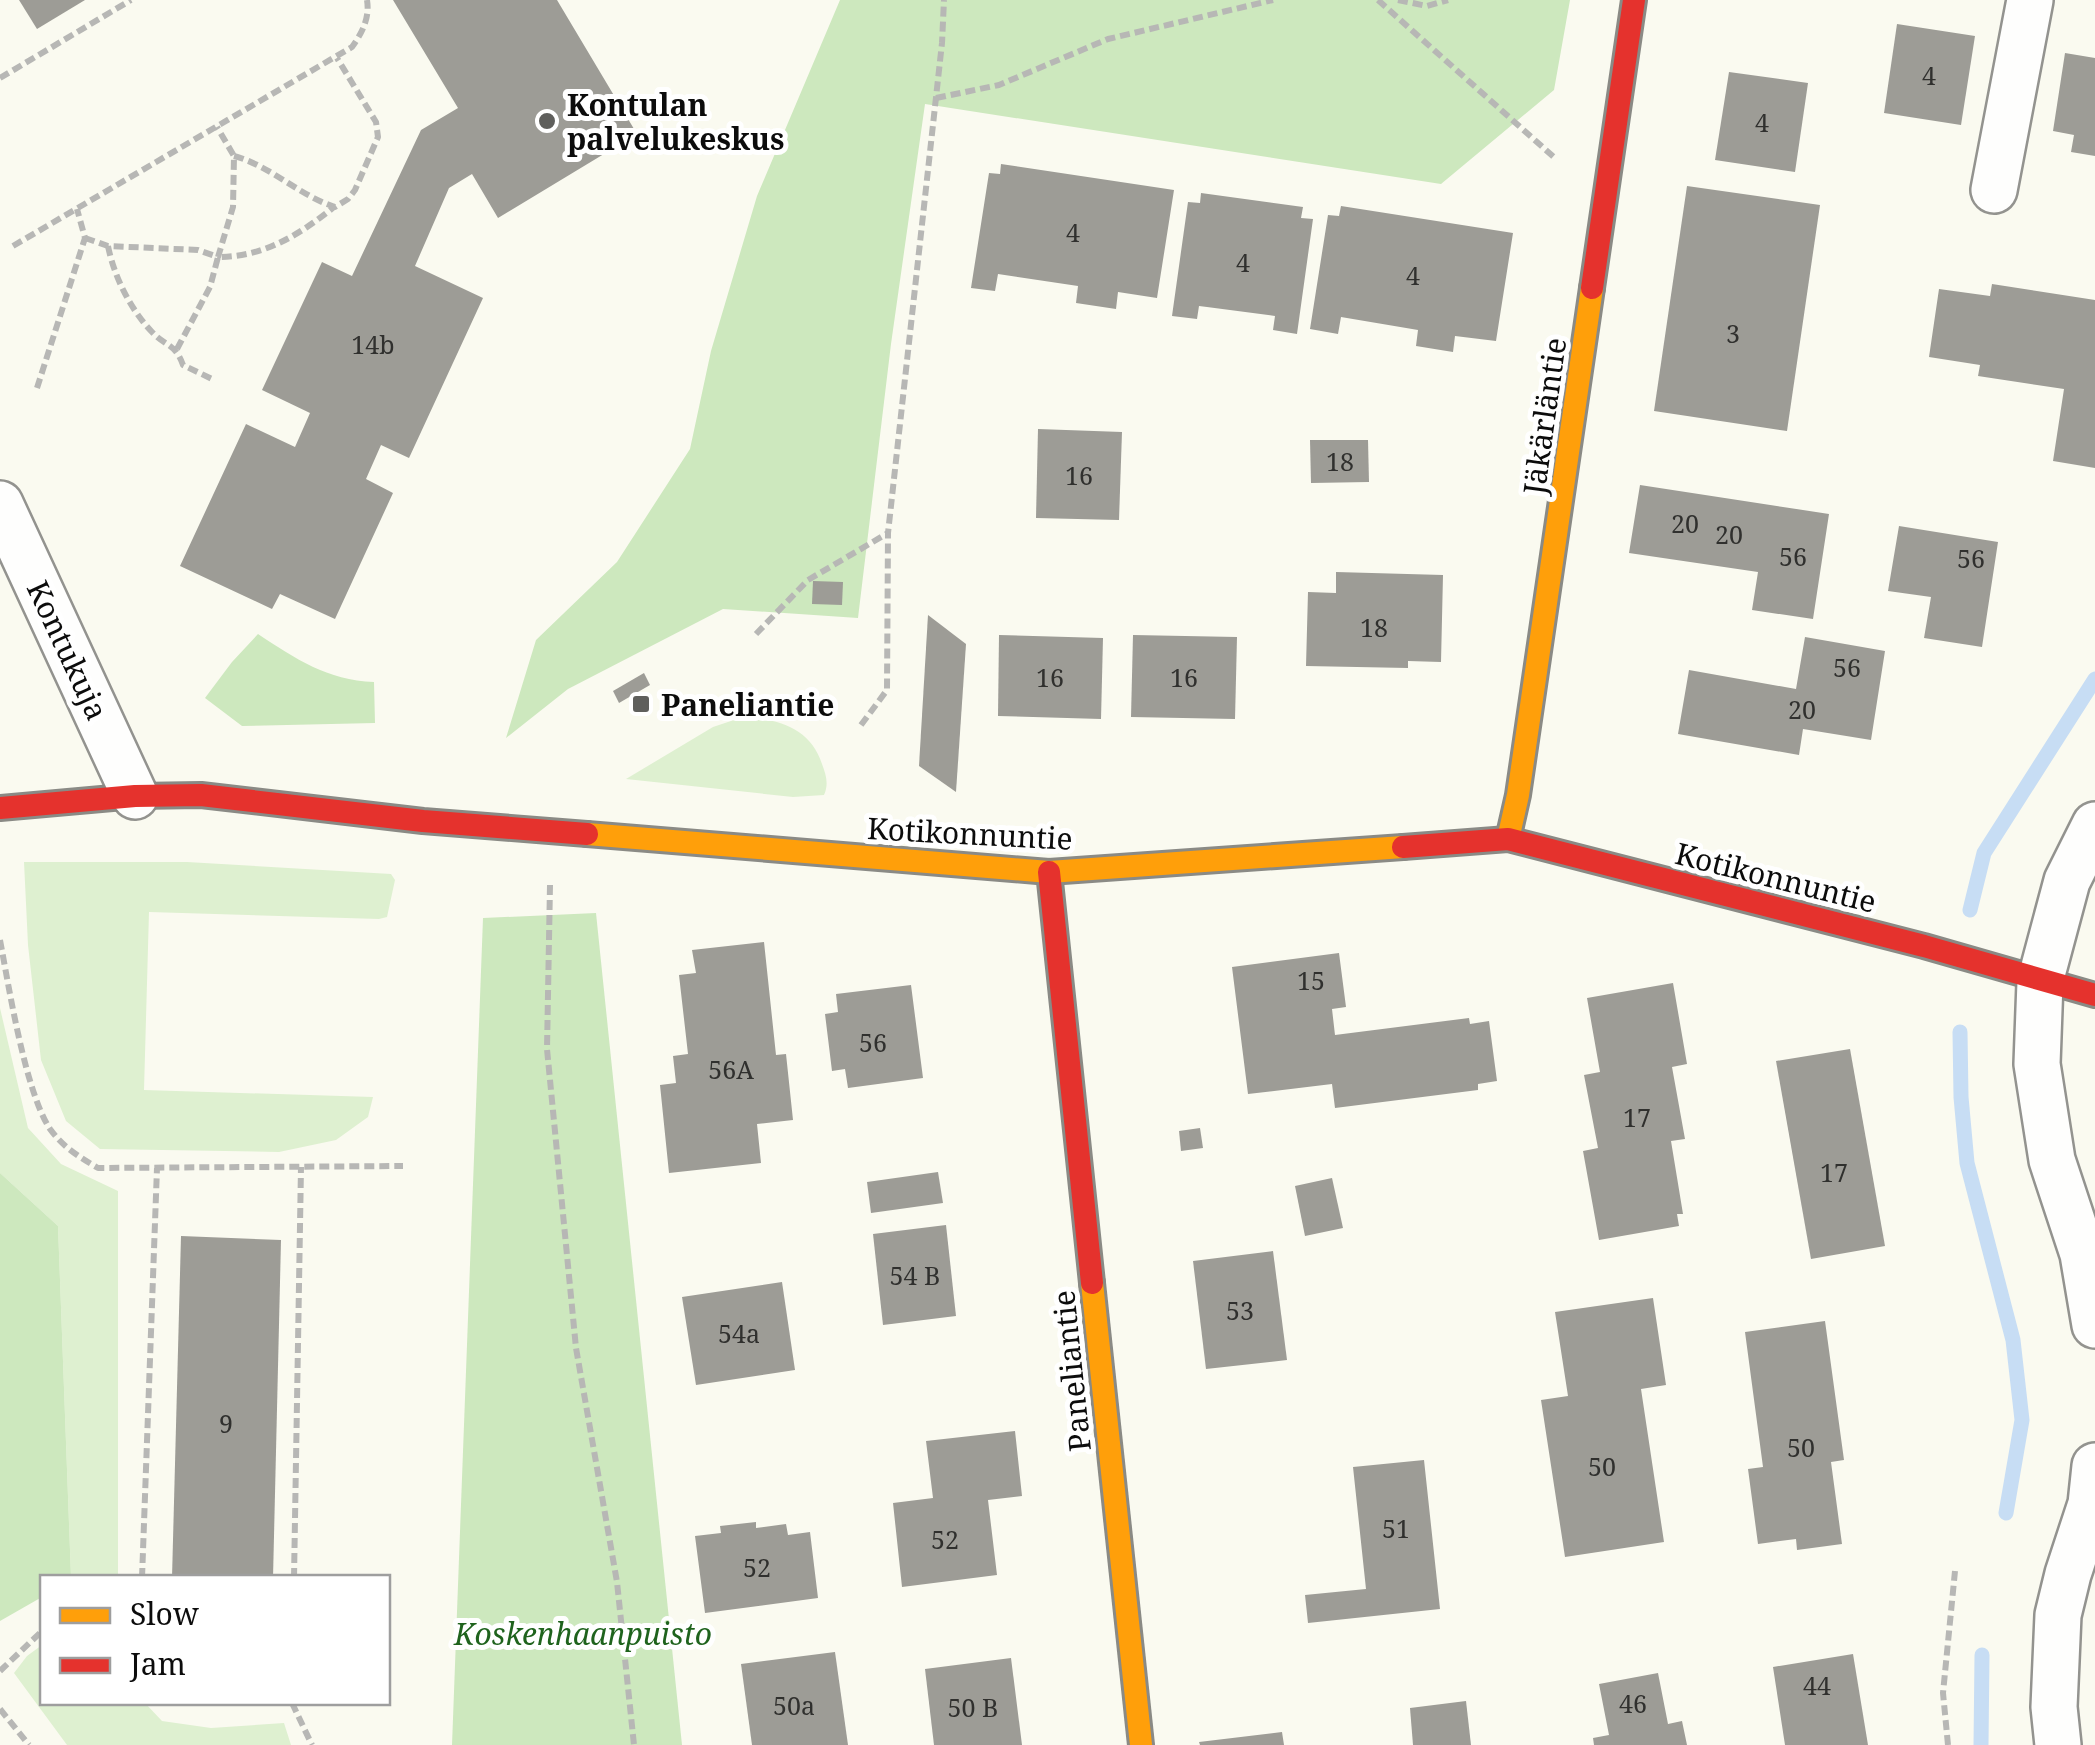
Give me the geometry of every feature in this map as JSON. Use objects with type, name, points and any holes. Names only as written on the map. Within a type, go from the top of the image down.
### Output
[{"type":"street","name":"Jäkärläntie","points":[[1508,839],[1518,795],[1634,0]]},
{"type":"street","points":[[1994,190],[2030,0]]},
{"type":"street","name":"Kontukuja","points":[[0,504],[135,796]]},
{"type":"street","name":"Kotikonnuntie","points":[[0,808],[135,796],[201,795],[422,821],[1048,872],[1508,839],[1924,946],[2095,995]]},
{"type":"street","points":[[2095,825],[2067,881],[2040,982],[2037,1064],[2052,1160],[2083,1254],[2095,1325]]},
{"type":"street","name":"Paneliantie","points":[[1048,872],[1141,1745]]},
{"type":"street","points":[[2058,1745],[2054,1707],[2058,1616],[2092,1504],[2095,1466]]},
{"type":"path","points":[[0,78],[131,0]]},
{"type":"path","points":[[13,246],[337,58],[352,47],[362,32],[369,10],[367,0]]},
{"type":"path","points":[[861,725],[887,690],[888,533],[944,0]]},
{"type":"path","points":[[936,98],[999,85],[1108,39],[1273,0]]},
{"type":"path","points":[[1378,0],[1606,202]]},
{"type":"path","points":[[1398,0],[1427,6],[1448,0]]},
{"type":"path","points":[[85,238],[108,246],[198,250],[218,257],[251,255],[281,244],[336,207],[354,190],[378,136],[376,122],[337,58]]},
{"type":"path","points":[[212,379],[183,365],[178,349],[210,287],[234,207],[234,156],[217,126]]},
{"type":"path","points":[[234,156],[265,168],[295,188],[336,207]]},
{"type":"path","points":[[37,388],[85,238],[77,209]]},
{"type":"path","points":[[108,246],[125,293],[141,317],[162,341],[178,349]]},
{"type":"path","points":[[756,634],[808,580],[888,533]]},
{"type":"path","points":[[550,874],[550,1086],[576,1348],[617,1582],[634,1745]]},
{"type":"path","points":[[0,940],[37,1101],[48,1127],[68,1150],[98,1168],[403,1166]]},
{"type":"path","points":[[294,1575],[302,1167]]},
{"type":"path","points":[[142,1575],[157,1168]]},
{"type":"path","points":[[1948,1745],[1943,1694],[1955,1571]]},
{"type":"path","points":[[0,1670],[40,1634]]},
{"type":"path","points":[[293,1705],[312,1745]]},
{"type":"path","points":[[0,1709],[29,1745]]},
{"type":"green space","points":[[840,0],[1570,0],[1554,90],[1441,184],[925,104],[858,618],[723,609],[568,689],[506,738],[536,640],[617,562],[690,449],[711,351],[757,196]]},
{"type":"green space","points":[[258,634],[327,673],[374,682],[375,723],[242,726],[205,698]]},
{"type":"green space","points":[[743,717],[791,727],[810,742],[825,772],[824,795],[793,797],[626,779],[713,727]]},
{"type":"green space","points":[[24,862],[187,862],[391,874],[395,880],[387,917],[379,919],[149,912],[144,1090],[373,1097],[368,1117],[336,1140],[279,1152],[100,1149],[66,1121],[41,1060],[28,945]]},
{"type":"green space","name":"Koskenhaanpuisto","points":[[596,913],[682,1745],[452,1745],[483,918]]},
{"type":"green space","points":[[0,1008],[28,1128],[61,1164],[118,1191],[118,1575],[71,1575],[58,1226],[0,1173]]},
{"type":"green space","points":[[0,1173],[58,1226],[71,1575],[40,1575],[40,1598],[0,1621]]},
{"type":"green space","points":[[40,1646],[40,1705],[147,1705],[162,1721],[211,1728],[284,1723],[291,1745],[67,1745],[14,1673]]},
{"type":"building","points":[[19,0],[85,0],[37,29]]},
{"type":"building","points":[[393,0],[557,0],[637,134],[498,218],[472,174],[449,188],[415,266],[483,298],[409,458],[381,445],[366,479],[393,493],[335,619],[280,594],[272,609],[180,566],[246,424],[295,447],[310,413],[262,390],[322,262],[352,276],[421,130],[458,108]]},
{"type":"building","points":[[1897,24],[1975,36],[1961,125],[1884,113]]},
{"type":"building","points":[[2065,53],[2095,58],[2095,156],[2071,152],[2074,135],[2053,131]]},
{"type":"building","points":[[1729,72],[1808,83],[1795,172],[1715,160]]},
{"type":"building","points":[[1001,164],[1174,190],[1157,298],[1118,292],[1116,309],[1076,303],[1078,286],[998,274],[995,291],[971,288],[989,173],[1000,174]]},
{"type":"building","points":[[1687,186],[1820,205],[1787,431],[1654,411]]},
{"type":"building","points":[[1201,193],[1303,207],[1301,218],[1313,219],[1297,334],[1273,330],[1275,316],[1199,306],[1197,319],[1172,316],[1188,202],[1200,203]]},
{"type":"building","points":[[1341,206],[1513,233],[1496,341],[1455,336],[1453,352],[1416,346],[1418,330],[1341,317],[1338,334],[1310,329],[1328,215],[1339,216]]},
{"type":"building","points":[[1992,284],[2095,300],[2095,468],[2053,461],[2064,389],[1978,376],[1980,365],[1929,357],[1939,289],[1990,296]]},
{"type":"building","points":[[1038,429],[1122,432],[1119,520],[1036,518]]},
{"type":"building","points":[[1310,440],[1368,440],[1369,482],[1311,483]]},
{"type":"building","points":[[1640,485],[1829,514],[1813,619],[1752,610],[1758,572],[1629,553]]},
{"type":"building","points":[[1899,526],[1998,542],[1982,647],[1924,638],[1931,597],[1888,591]]},
{"type":"building","points":[[1336,572],[1443,575],[1441,662],[1408,661],[1408,668],[1306,666],[1308,592],[1336,593]]},
{"type":"building","points":[[813,581],[843,582],[842,605],[812,604]]},
{"type":"building","points":[[928,615],[966,644],[956,792],[919,766]]},
{"type":"building","points":[[999,635],[1103,638],[1101,719],[998,716]]},
{"type":"building","points":[[1133,635],[1237,637],[1235,719],[1131,717]]},
{"type":"building","points":[[1805,637],[1885,651],[1871,740],[1803,729],[1799,755],[1678,734],[1689,670],[1796,689]]},
{"type":"building","points":[[644,673],[650,685],[619,703],[613,691]]},
{"type":"building","points":[[764,942],[776,1055],[786,1054],[793,1120],[757,1124],[761,1163],[669,1173],[660,1085],[676,1083],[673,1056],[688,1054],[679,975],[696,973],[692,950]]},
{"type":"building","points":[[1339,953],[1346,1007],[1332,1009],[1335,1035],[1469,1018],[1470,1024],[1489,1021],[1497,1081],[1478,1084],[1478,1090],[1335,1108],[1332,1084],[1248,1094],[1232,967]]},
{"type":"building","points":[[1673,983],[1687,1064],[1672,1067],[1685,1139],[1671,1141],[1683,1214],[1677,1214],[1679,1226],[1599,1240],[1583,1151],[1598,1148],[1584,1075],[1600,1072],[1587,998]]},
{"type":"building","points":[[911,985],[923,1078],[848,1088],[845,1069],[832,1071],[825,1014],[838,1012],[836,994]]},
{"type":"building","points":[[1850,1049],[1885,1246],[1811,1259],[1776,1061]]},
{"type":"building","points":[[1200,1128],[1203,1148],[1181,1151],[1179,1131]]},
{"type":"building","points":[[938,1172],[943,1203],[871,1213],[867,1182]]},
{"type":"building","points":[[1332,1178],[1343,1228],[1305,1236],[1295,1186]]},
{"type":"building","points":[[946,1225],[956,1316],[883,1325],[873,1234]]},
{"type":"building","points":[[181,1236],[281,1240],[273,1575],[172,1575]]},
{"type":"building","points":[[1273,1251],[1287,1360],[1206,1369],[1193,1261]]},
{"type":"building","points":[[782,1282],[795,1370],[696,1385],[682,1297]]},
{"type":"building","points":[[1653,1298],[1666,1385],[1641,1389],[1664,1542],[1565,1557],[1541,1400],[1568,1396],[1555,1312]]},
{"type":"building","points":[[1825,1321],[1844,1460],[1831,1462],[1842,1544],[1797,1550],[1796,1539],[1758,1544],[1748,1469],[1763,1467],[1745,1332]]},
{"type":"building","points":[[1015,1431],[1022,1496],[988,1500],[997,1575],[902,1587],[893,1503],[933,1498],[926,1441]]},
{"type":"building","points":[[1424,1460],[1440,1609],[1308,1623],[1305,1595],[1366,1589],[1353,1467]]},
{"type":"building","points":[[756,1522],[756,1528],[786,1524],[788,1535],[810,1532],[818,1598],[705,1613],[695,1536],[721,1533],[720,1526]]},
{"type":"building","points":[[835,1652],[848,1745],[752,1745],[741,1664]]},
{"type":"building","points":[[1853,1654],[1868,1745],[1785,1745],[1773,1667]]},
{"type":"building","points":[[1011,1658],[1022,1745],[934,1745],[925,1669]]},
{"type":"building","points":[[1658,1673],[1668,1724],[1682,1721],[1687,1745],[1594,1745],[1593,1738],[1609,1735],[1599,1684]]},
{"type":"building","points":[[1466,1701],[1471,1745],[1413,1745],[1410,1708]]},
{"type":"building","points":[[1282,1732],[1284,1745],[1199,1742]]},
{"type":"waterway","points":[[1970,910],[1984,853],[2095,679]]},
{"type":"waterway","points":[[1960,1032],[1967,1163],[2013,1340],[2022,1420],[2006,1513]]},
{"type":"waterway","points":[[1981,1745],[1982,1655]]},
{"type":"traffic: slow","points":[[1508,839],[1518,795],[1592,288]]},
{"type":"traffic: slow","points":[[587,834],[1049,872],[1403,847]]},
{"type":"traffic: slow","points":[[1092,1283],[1141,1745]]},
{"type":"traffic: jam","points":[[1592,288],[1634,0]]},
{"type":"traffic: jam","points":[[0,808],[135,796],[201,795],[423,821],[587,834]]},
{"type":"traffic: jam","points":[[1403,847],[1508,839],[1924,946],[2095,995]]},
{"type":"traffic: jam","points":[[1049,872],[1092,1283]]},
{"type":"place","name":"Kontulan palvelukeskus","points":[[547,121]]},
{"type":"place","name":"Paneliantie","points":[[641,704]]}]
